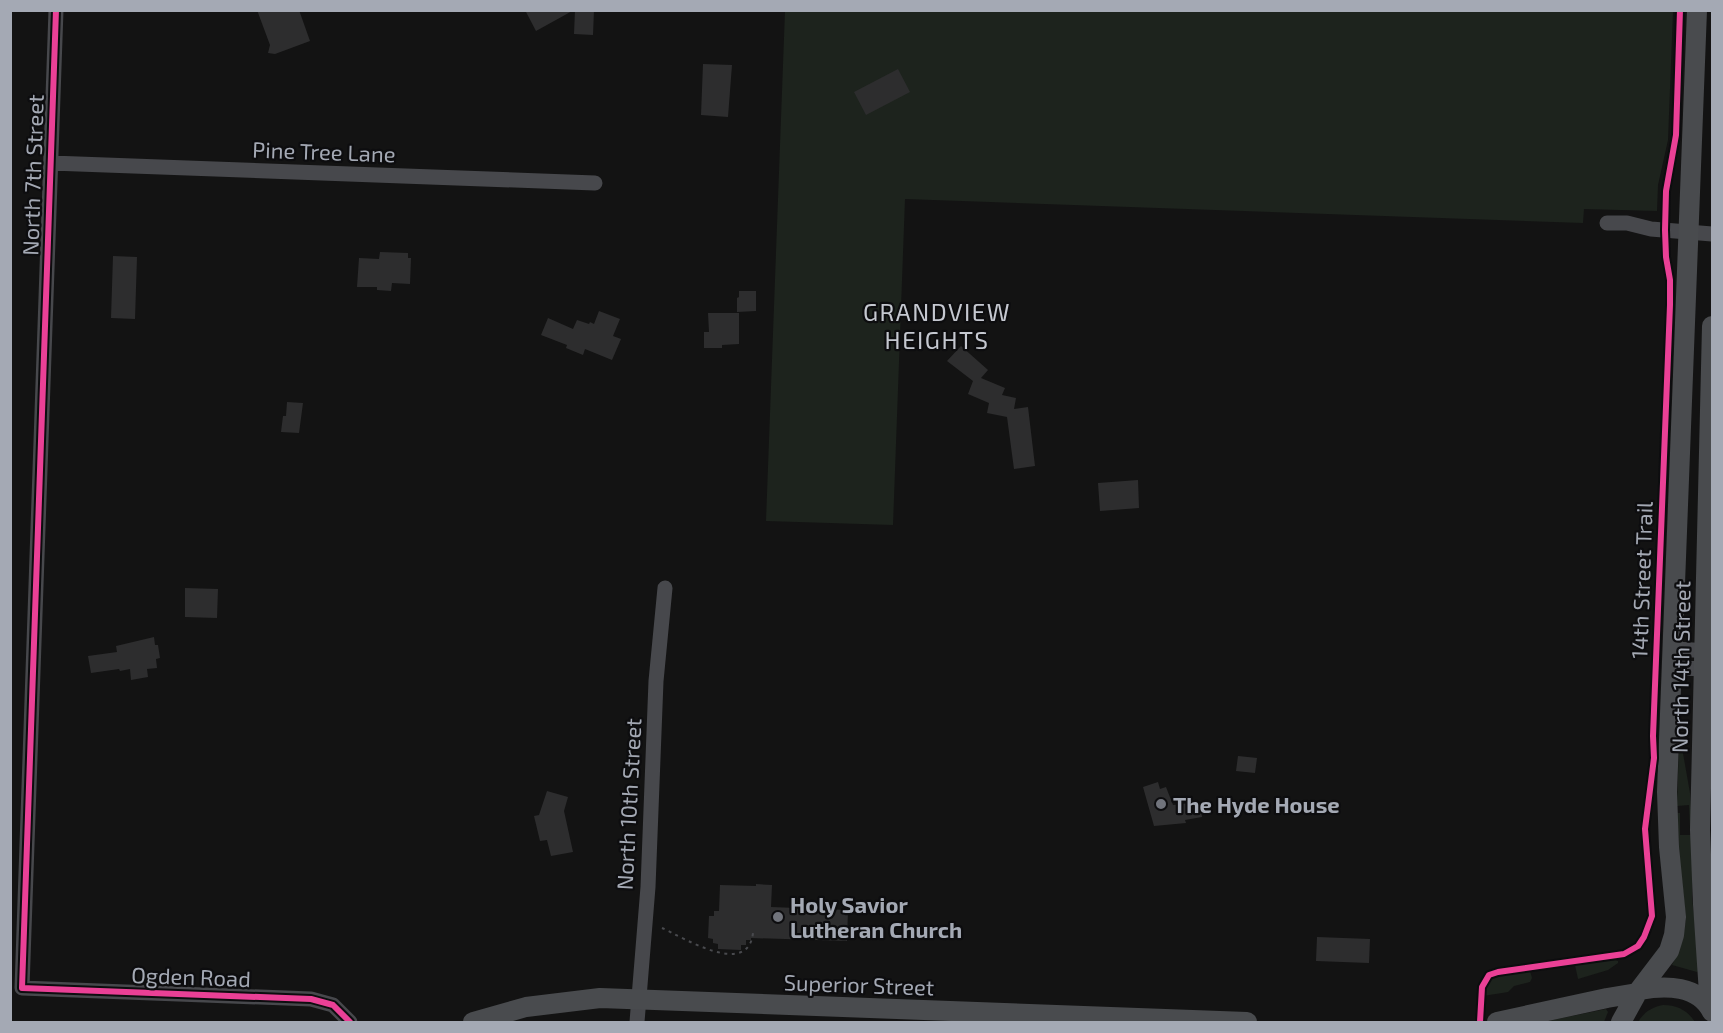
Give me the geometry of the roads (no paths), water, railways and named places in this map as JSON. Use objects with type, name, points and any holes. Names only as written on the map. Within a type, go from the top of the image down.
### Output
[{"type":"main road","name":"North 14th Street","points":[[1621,1023],[1639,991],[1669,951],[1674,936],[1676,917],[1667,806],[1673,658],[1701,233],[1697,10]]},
{"type":"main road","name":"North 14th Street","points":[[1712,1010],[1703,904],[1707,808],[1713,326]]},
{"type":"main road","points":[[1497,1023],[1664,986],[1677,987],[1696,995],[1712,1010]]},
{"type":"main road","name":"Superior Street","points":[[472,1023],[526,1007],[600,998],[1049,1019],[1247,1023]]},
{"type":"street","name":"North 7th Street","points":[[22,988],[56,10]]},
{"type":"street","name":"Pine Tree Lane","points":[[51,163],[595,183]]},
{"type":"street","points":[[1607,223],[1627,223],[1651,229],[1701,233]]},
{"type":"street","name":"North 10th Street","points":[[637,1023],[648,887],[656,681],[665,588]]},
{"type":"street","points":[[1673,658],[1708,660]]},
{"type":"street","name":"Ogden Road","points":[[22,988],[311,999],[333,1005],[350,1023]]},
{"type":"place","name":"The Hyde House","points":[[1161,804]]},
{"type":"place","name":"Holy Savior Lutheran Church","points":[[778,917]]},
{"type":"district","name":"GRANDVIEW HEIGHTS","points":[[937,325]]}]
